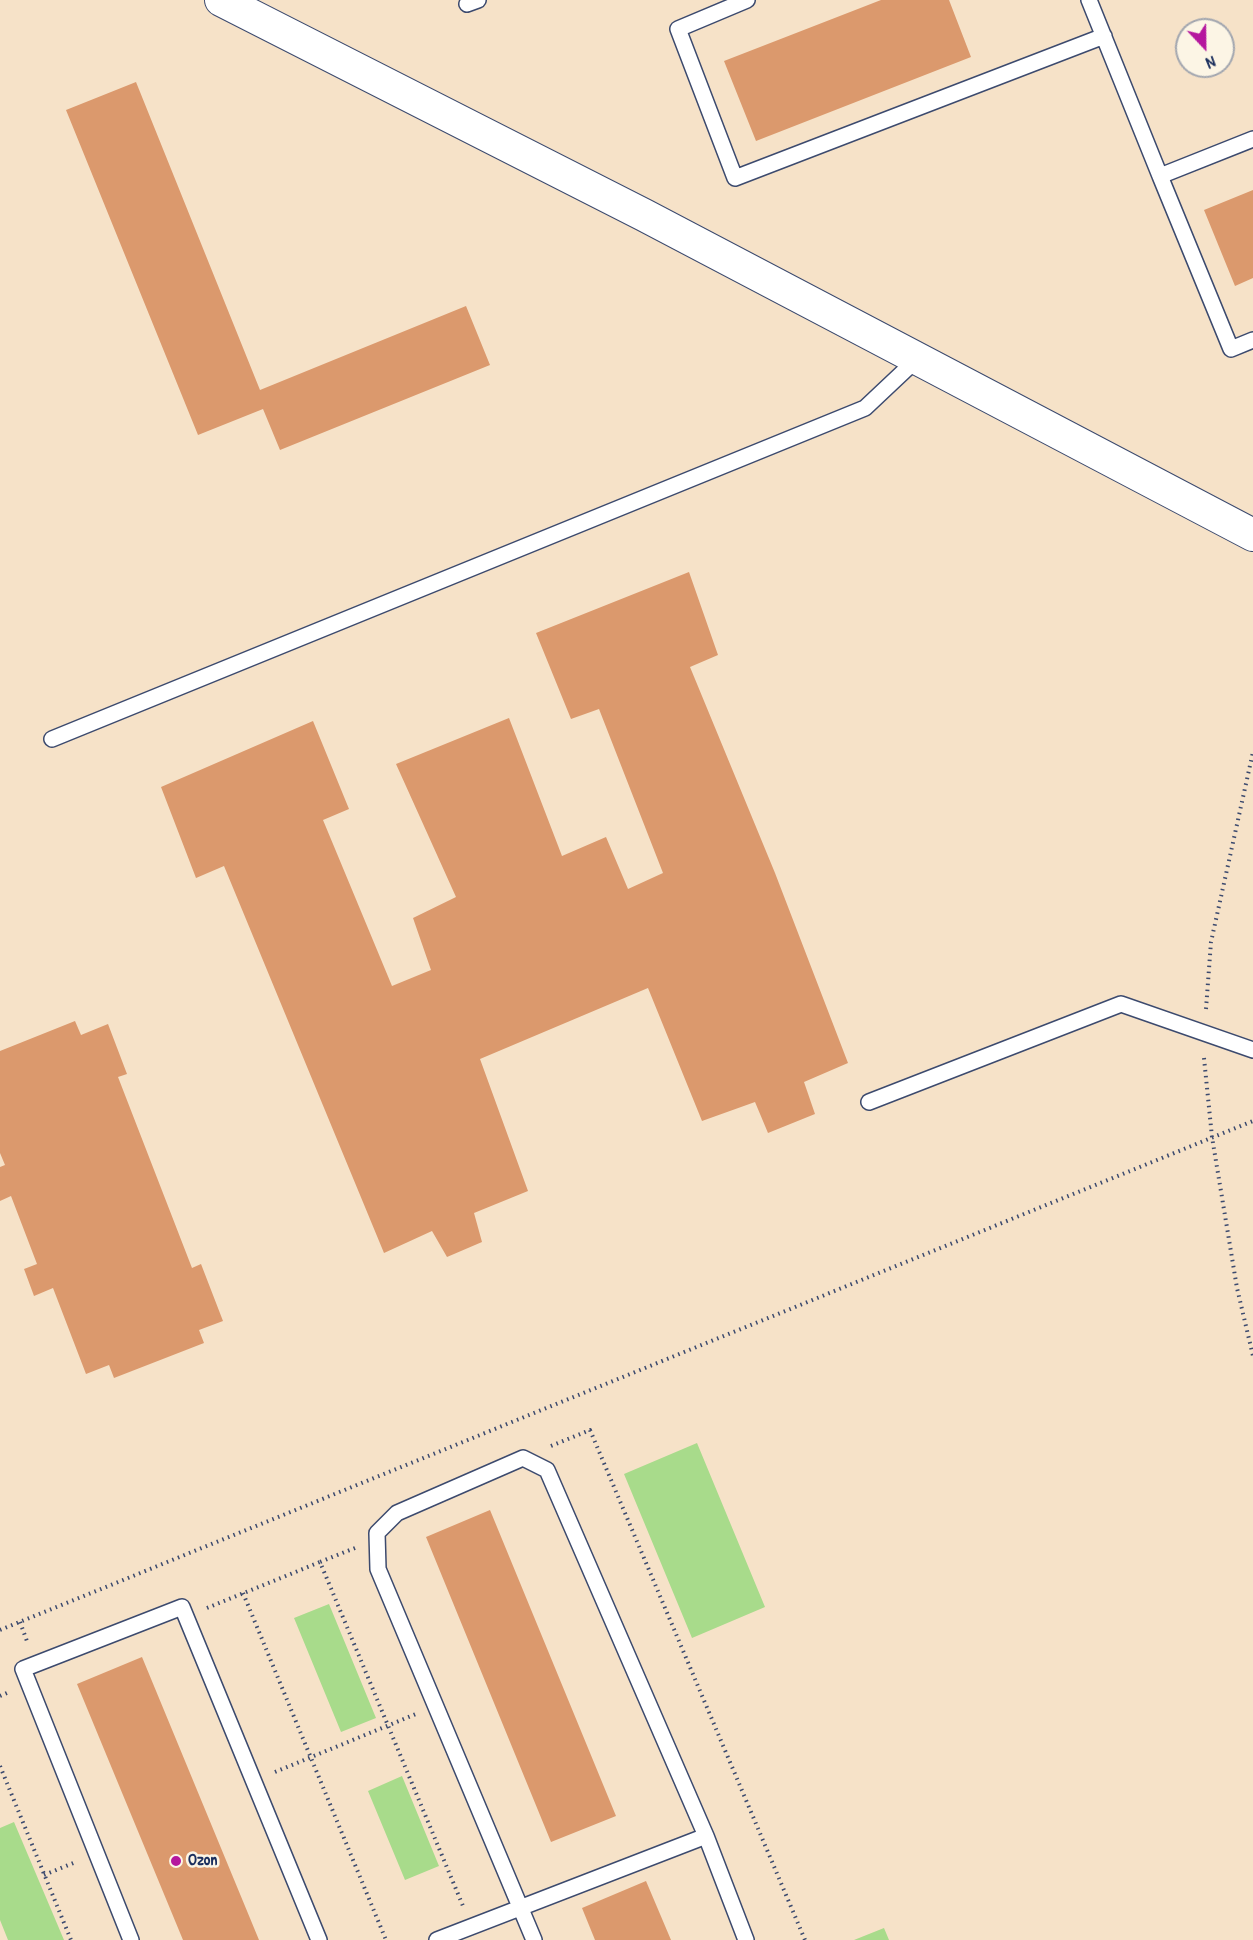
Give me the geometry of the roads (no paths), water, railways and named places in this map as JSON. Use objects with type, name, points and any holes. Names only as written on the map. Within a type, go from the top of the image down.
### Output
[{"type":"street","points":[[221,0],[644,215],[1253,535]]},
{"type":"lane","points":[[747,0],[678,29],[735,178],[1104,36]]},
{"type":"lane","points":[[1089,0],[1231,350],[1253,340]]},
{"type":"lane","points":[[1160,176],[1253,139]]},
{"type":"lane","points":[[52,739],[865,408],[917,359]]},
{"type":"lane","points":[[869,1102],[1121,1004],[1253,1050]]},
{"type":"lane","points":[[534,1940],[378,1569],[377,1539],[377,1533],[397,1513],[523,1458],[547,1470],[706,1836],[746,1940]]},
{"type":"lane","points":[[131,1940],[23,1669],[182,1607],[319,1940]]},
{"type":"lane","points":[[437,1940],[706,1836]]},
{"type":"place","name":"Ozon","points":[[176,1861]]}]
